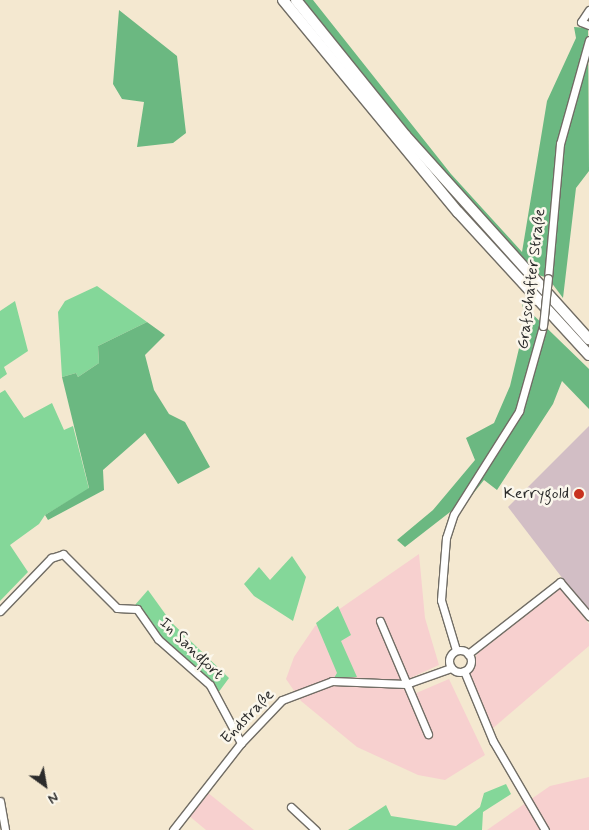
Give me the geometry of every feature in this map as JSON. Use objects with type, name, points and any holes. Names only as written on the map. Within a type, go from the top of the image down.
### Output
[{"type":"highway","points":[[282,0],[446,198],[589,355]]},
{"type":"highway","points":[[296,0],[405,135],[589,339]]},
{"type":"street","points":[[589,10],[581,22],[589,25]]},
{"type":"street","name":"Grafschafter Straße","points":[[456,650],[441,600],[442,556],[454,514],[488,466],[527,391],[543,326],[560,144],[589,40]]},
{"type":"street","name":"In Sandfort","points":[[0,611],[52,558],[63,554],[118,608],[137,609],[158,639],[210,685],[241,743]]},
{"type":"street","points":[[468,654],[560,582],[589,616]]},
{"type":"street","points":[[380,621],[428,734]]},
{"type":"street","points":[[464,671],[451,668],[448,660],[456,650],[468,654]]},
{"type":"street","points":[[464,671],[470,664],[468,654]]},
{"type":"street","name":"Endstraße","points":[[173,830],[241,743],[269,711],[298,690],[348,680],[406,684],[451,668]]},
{"type":"street","points":[[464,671],[493,741],[545,830]]},
{"type":"street","points":[[0,801],[5,830]]},
{"type":"street","points":[[291,806],[316,830]]},
{"type":"shaded area","points":[[589,426],[589,613],[508,507]]},
{"type":"shaded area","points":[[419,554],[425,618],[439,665],[408,679],[414,694],[449,679],[485,755],[445,780],[418,775],[357,747],[301,701],[286,679],[294,657],[315,626]]},
{"type":"shaded area","points":[[561,588],[589,624],[589,646],[492,729],[468,674],[477,654]]},
{"type":"shaded area","points":[[589,777],[589,830],[487,830],[550,786]]},
{"type":"shaded area","points":[[207,792],[254,830],[206,830],[188,815]]},
{"type":"green space","points":[[302,0],[313,0],[451,174],[522,252],[547,101],[576,38],[574,27],[588,28],[589,171],[576,188],[563,298],[548,278],[529,272],[462,201]]},
{"type":"green space","points":[[119,10],[177,56],[186,133],[173,143],[137,147],[144,102],[122,99],[113,84]]},
{"type":"green space","points":[[97,286],[147,322],[98,346],[99,363],[78,377],[76,373],[62,377],[58,312],[65,301]]},
{"type":"green space","points":[[15,301],[28,351],[4,367],[7,374],[0,379],[0,311]]},
{"type":"green space","points":[[522,304],[589,369],[589,409],[562,381],[553,404],[497,490],[484,480],[472,495],[405,547],[397,540],[433,510],[475,460],[466,438],[494,423],[510,386],[526,319]]},
{"type":"green space","points":[[147,322],[165,335],[145,355],[154,390],[169,414],[185,422],[210,467],[178,484],[145,433],[103,470],[104,490],[48,520],[45,515],[89,488],[62,377],[76,373],[78,377],[99,363],[98,346]]},
{"type":"green space","points":[[5,390],[24,418],[52,403],[64,430],[73,426],[89,489],[45,515],[39,524],[10,545],[28,572],[0,601],[0,393]]},
{"type":"green space","points":[[292,556],[306,577],[293,621],[254,596],[244,584],[259,567],[270,580]]},
{"type":"green space","points":[[148,590],[171,622],[229,678],[218,693],[162,641],[135,605]]},
{"type":"green space","points":[[338,606],[351,635],[341,641],[357,677],[334,678],[337,673],[316,623]]},
{"type":"green space","points":[[506,784],[511,794],[483,812],[482,830],[348,830],[386,805],[391,816],[456,826],[480,807],[484,793]]},
{"type":"place","name":"Kerrygold","points":[[579,494]]}]
